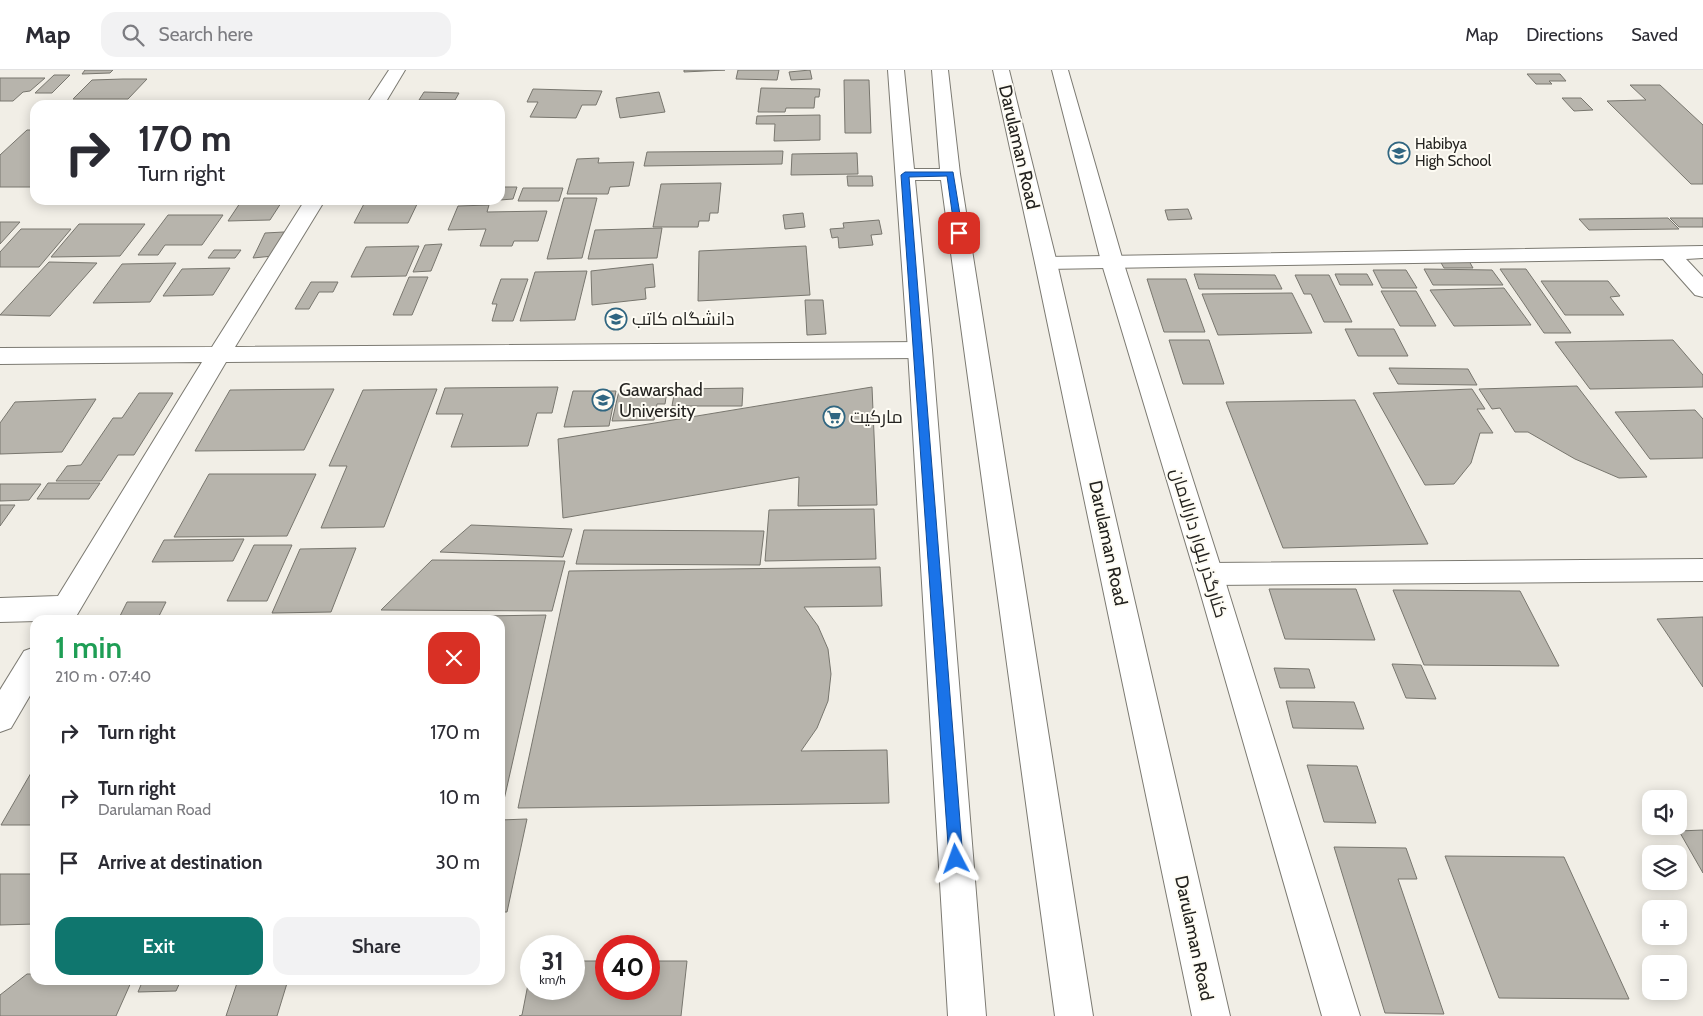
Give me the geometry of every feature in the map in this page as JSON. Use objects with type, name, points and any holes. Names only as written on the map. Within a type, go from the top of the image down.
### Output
[{"type":"street","points":[[378,100],[397,70]]},
{"type":"street","points":[[896,70],[920,350],[967,1016]]},
{"type":"street","points":[[940,70],[950,174],[1074,1016]]},
{"type":"street","name":"Darulaman Road","points":[[1001,70],[1046,263],[1211,1016]]},
{"type":"street","name":"کنارگذر بلوار دارالامان","points":[[1060,70],[1112,261],[1209,574],[1341,1016]]},
{"type":"street","points":[[905,175],[950,174]]},
{"type":"street","points":[[0,610],[63,614],[219,354],[312,205]]},
{"type":"street","points":[[1668,252],[1703,290]]},
{"type":"street","points":[[1046,263],[1703,252]]},
{"type":"street","points":[[0,356],[920,350]]},
{"type":"street","points":[[1209,574],[1703,570]]},
{"type":"street","points":[[0,718],[30,668]]},
{"type":"building","points":[[85,70],[113,70],[110,73],[82,74]]},
{"type":"building","points":[[684,70],[725,70],[684,72]]},
{"type":"building","points":[[738,70],[779,70],[777,80],[736,79]]},
{"type":"building","points":[[810,70],[812,79],[791,80],[789,72]]},
{"type":"building","points":[[1527,74],[1560,74],[1566,81],[1549,81],[1552,84],[1536,84]]},
{"type":"building","points":[[54,75],[70,75],[52,93],[35,93]]},
{"type":"building","points":[[0,78],[45,78],[30,91],[23,92],[13,101],[0,101]]},
{"type":"building","points":[[147,79],[128,99],[73,99],[92,80]]},
{"type":"building","points":[[844,80],[869,80],[871,133],[845,133]]},
{"type":"building","points":[[1630,85],[1660,85],[1703,125],[1703,184],[1691,184],[1607,101],[1646,100]]},
{"type":"building","points":[[761,88],[820,89],[819,97],[815,97],[814,108],[786,108],[785,112],[758,112]]},
{"type":"building","points":[[533,89],[602,91],[596,105],[582,105],[576,118],[530,117],[538,102],[527,102]]},
{"type":"building","points":[[424,92],[459,93],[455,100],[419,100]]},
{"type":"building","points":[[659,92],[665,112],[620,118],[616,98]]},
{"type":"building","points":[[1562,98],[1581,98],[1593,110],[1574,111]]},
{"type":"building","points":[[820,115],[820,140],[774,141],[775,124],[756,124],[757,116]]},
{"type":"building","points":[[27,130],[30,130],[30,187],[0,187],[0,155]]},
{"type":"building","points":[[783,151],[782,164],[644,166],[647,152]]},
{"type":"building","points":[[857,153],[858,174],[791,175],[792,154]]},
{"type":"building","points":[[599,158],[598,163],[634,162],[629,186],[610,187],[608,194],[567,194],[577,159]]},
{"type":"building","points":[[847,176],[872,176],[873,186],[848,186]]},
{"type":"building","points":[[721,183],[718,213],[710,213],[709,221],[699,221],[698,227],[653,227],[661,184]]},
{"type":"building","points":[[505,187],[517,187],[513,199],[505,200]]},
{"type":"building","points":[[523,188],[563,188],[559,201],[518,201]]},
{"type":"building","points":[[564,198],[597,198],[582,258],[547,259]]},
{"type":"building","points":[[239,205],[280,205],[270,220],[228,221]]},
{"type":"building","points":[[363,205],[417,205],[408,223],[354,223]]},
{"type":"building","points":[[489,205],[487,212],[547,211],[538,241],[514,241],[512,246],[480,246],[486,229],[448,230],[458,206]]},
{"type":"building","points":[[1188,209],[1192,219],[1168,220],[1165,210]]},
{"type":"building","points":[[803,213],[805,227],[785,229],[783,215]]},
{"type":"building","points":[[168,215],[223,215],[202,245],[165,245],[158,255],[138,255]]},
{"type":"building","points":[[1668,218],[1679,229],[1589,230],[1579,219]]},
{"type":"building","points":[[1670,218],[1703,218],[1703,227],[1679,227]]},
{"type":"building","points":[[879,220],[882,234],[871,235],[873,245],[839,248],[838,237],[832,238],[830,229],[844,228],[843,223]]},
{"type":"building","points":[[0,222],[20,222],[0,244]]},
{"type":"building","points":[[79,224],[145,224],[120,256],[51,257]]},
{"type":"building","points":[[662,228],[657,258],[588,259],[595,230]]},
{"type":"building","points":[[21,229],[71,229],[39,267],[0,267],[0,252]]},
{"type":"building","points":[[284,232],[273,256],[253,258],[265,233]]},
{"type":"building","points":[[442,244],[431,271],[413,272],[425,245]]},
{"type":"building","points":[[419,246],[406,276],[351,277],[366,247]]},
{"type":"building","points":[[806,246],[810,295],[698,301],[699,251]]},
{"type":"building","points":[[214,250],[241,250],[235,258],[208,258]]},
{"type":"building","points":[[1440,261],[1469,261],[1473,268],[1444,268]]},
{"type":"building","points":[[49,262],[97,263],[50,316],[0,315]]},
{"type":"building","points":[[176,263],[150,302],[93,303],[122,264]]},
{"type":"building","points":[[653,264],[655,287],[645,288],[646,299],[592,305],[591,271]]},
{"type":"building","points":[[230,268],[213,295],[163,296],[182,269]]},
{"type":"building","points":[[1424,269],[1492,270],[1503,285],[1433,285]]},
{"type":"building","points":[[1500,269],[1526,269],[1571,333],[1544,333]]},
{"type":"building","points":[[1373,270],[1406,270],[1417,288],[1382,288]]},
{"type":"building","points":[[587,271],[575,320],[520,321],[535,272]]},
{"type":"building","points":[[1194,274],[1275,275],[1282,289],[1199,289]]},
{"type":"building","points":[[1335,274],[1367,274],[1373,285],[1340,285]]},
{"type":"building","points":[[1295,275],[1329,275],[1352,322],[1324,322],[1311,294],[1304,294]]},
{"type":"building","points":[[409,277],[428,277],[412,315],[393,315]]},
{"type":"building","points":[[501,279],[528,279],[513,321],[492,321],[497,304],[492,304]]},
{"type":"building","points":[[1147,279],[1186,279],[1205,332],[1164,332]]},
{"type":"building","points":[[1541,281],[1608,281],[1620,296],[1610,297],[1624,315],[1565,315]]},
{"type":"building","points":[[311,282],[338,282],[333,292],[319,292],[309,309],[295,309]]},
{"type":"building","points":[[1504,288],[1531,325],[1454,326],[1430,290]]},
{"type":"building","points":[[1381,291],[1416,291],[1436,326],[1400,326]]},
{"type":"building","points":[[1292,293],[1312,333],[1218,335],[1202,294]]},
{"type":"building","points":[[805,300],[823,300],[826,334],[807,335]]},
{"type":"building","points":[[1345,329],[1394,329],[1408,356],[1358,356]]},
{"type":"building","points":[[1169,340],[1209,340],[1224,384],[1183,384]]},
{"type":"building","points":[[1673,340],[1703,375],[1703,387],[1590,389],[1555,342]]},
{"type":"building","points":[[1389,368],[1468,369],[1477,385],[1398,384]]},
{"type":"building","points":[[1577,386],[1647,477],[1619,478],[1575,459],[1528,432],[1515,432],[1500,408],[1492,409],[1479,389]]},
{"type":"building","points":[[558,387],[552,413],[537,413],[528,446],[451,447],[463,414],[436,414],[445,388]]},
{"type":"building","points":[[872,387],[877,505],[798,506],[799,477],[563,518],[558,439]]},
{"type":"building","points":[[743,388],[742,406],[672,406],[675,389]]},
{"type":"building","points":[[334,389],[304,450],[195,451],[230,390]]},
{"type":"building","points":[[437,389],[384,527],[321,528],[347,466],[329,466],[363,390]]},
{"type":"building","points":[[1472,389],[1485,409],[1477,409],[1493,433],[1480,433],[1471,463],[1454,484],[1425,485],[1373,393]]},
{"type":"building","points":[[573,391],[616,391],[609,426],[564,427]]},
{"type":"building","points":[[619,391],[667,391],[665,404],[657,404],[654,420],[612,421]]},
{"type":"building","points":[[139,393],[173,393],[134,455],[118,455],[101,481],[56,481],[67,466],[81,465],[113,418],[122,418]]},
{"type":"building","points":[[96,399],[62,452],[0,454],[0,423],[15,402]]},
{"type":"building","points":[[1355,400],[1428,544],[1283,548],[1226,402]]},
{"type":"building","points":[[1695,410],[1703,419],[1703,458],[1650,459],[1615,412]]},
{"type":"building","points":[[209,474],[316,474],[287,536],[174,537]]},
{"type":"building","points":[[48,483],[100,483],[89,499],[37,499]]},
{"type":"building","points":[[0,484],[41,484],[29,500],[0,501]]},
{"type":"building","points":[[0,505],[15,505],[0,526]]},
{"type":"building","points":[[874,509],[876,559],[765,561],[769,510]]},
{"type":"building","points":[[471,525],[572,529],[563,557],[440,552]]},
{"type":"building","points":[[584,530],[764,531],[760,565],[576,564]]},
{"type":"building","points":[[244,539],[233,561],[152,562],[164,540]]},
{"type":"building","points":[[254,545],[292,545],[267,601],[227,601]]},
{"type":"building","points":[[356,548],[331,612],[272,613],[300,549]]},
{"type":"building","points":[[432,560],[565,561],[552,611],[381,610]]},
{"type":"building","points":[[880,567],[882,606],[804,607],[818,626],[828,649],[831,674],[828,701],[817,728],[801,751],[887,750],[889,803],[518,808],[569,571]]},
{"type":"building","points":[[1269,589],[1356,589],[1375,640],[1285,639]]},
{"type":"building","points":[[1393,590],[1520,591],[1559,666],[1424,665]]},
{"type":"building","points":[[127,602],[166,602],[160,615],[120,615]]},
{"type":"building","points":[[546,615],[505,795],[505,616]]},
{"type":"building","points":[[1703,617],[1703,687],[1657,619]]},
{"type":"building","points":[[1392,664],[1421,665],[1436,699],[1406,698]]},
{"type":"building","points":[[1274,668],[1309,669],[1315,688],[1280,688]]},
{"type":"building","points":[[1286,701],[1354,702],[1364,729],[1293,728]]},
{"type":"building","points":[[1307,765],[1357,766],[1376,823],[1324,822]]},
{"type":"building","points":[[30,775],[30,825],[1,825]]},
{"type":"building","points":[[527,819],[507,912],[505,912],[505,820]]},
{"type":"building","points":[[1703,830],[1703,873],[1681,835],[1687,835],[1687,831]]},
{"type":"building","points":[[1334,847],[1406,848],[1417,879],[1398,879],[1444,1014],[1385,1013]]},
{"type":"building","points":[[1445,856],[1564,857],[1629,999],[1499,998]]},
{"type":"building","points":[[0,874],[30,874],[30,924],[0,925]]},
{"type":"building","points":[[585,961],[595,961],[595,1000],[660,1000],[660,961],[687,961],[681,1016],[519,1016],[522,1015],[525,1000],[585,1000]]},
{"type":"building","points":[[27,974],[30,974],[30,985],[130,985],[116,1016],[0,1016],[0,995]]},
{"type":"building","points":[[141,985],[179,985],[176,991],[138,992]]},
{"type":"building","points":[[236,985],[286,985],[277,1016],[226,1016]]},
{"type":"place","name":"Habibya High School","points":[[1399,153]]},
{"type":"place","name":"دانشگاه کاتب","points":[[616,319]]},
{"type":"place","name":"Gawarshad University","points":[[603,400]]},
{"type":"place","name":"مارکیت","points":[[834,417]]},
{"type":"route","points":[[956,859],[920,350],[905,175],[950,174],[959,233]]}]
